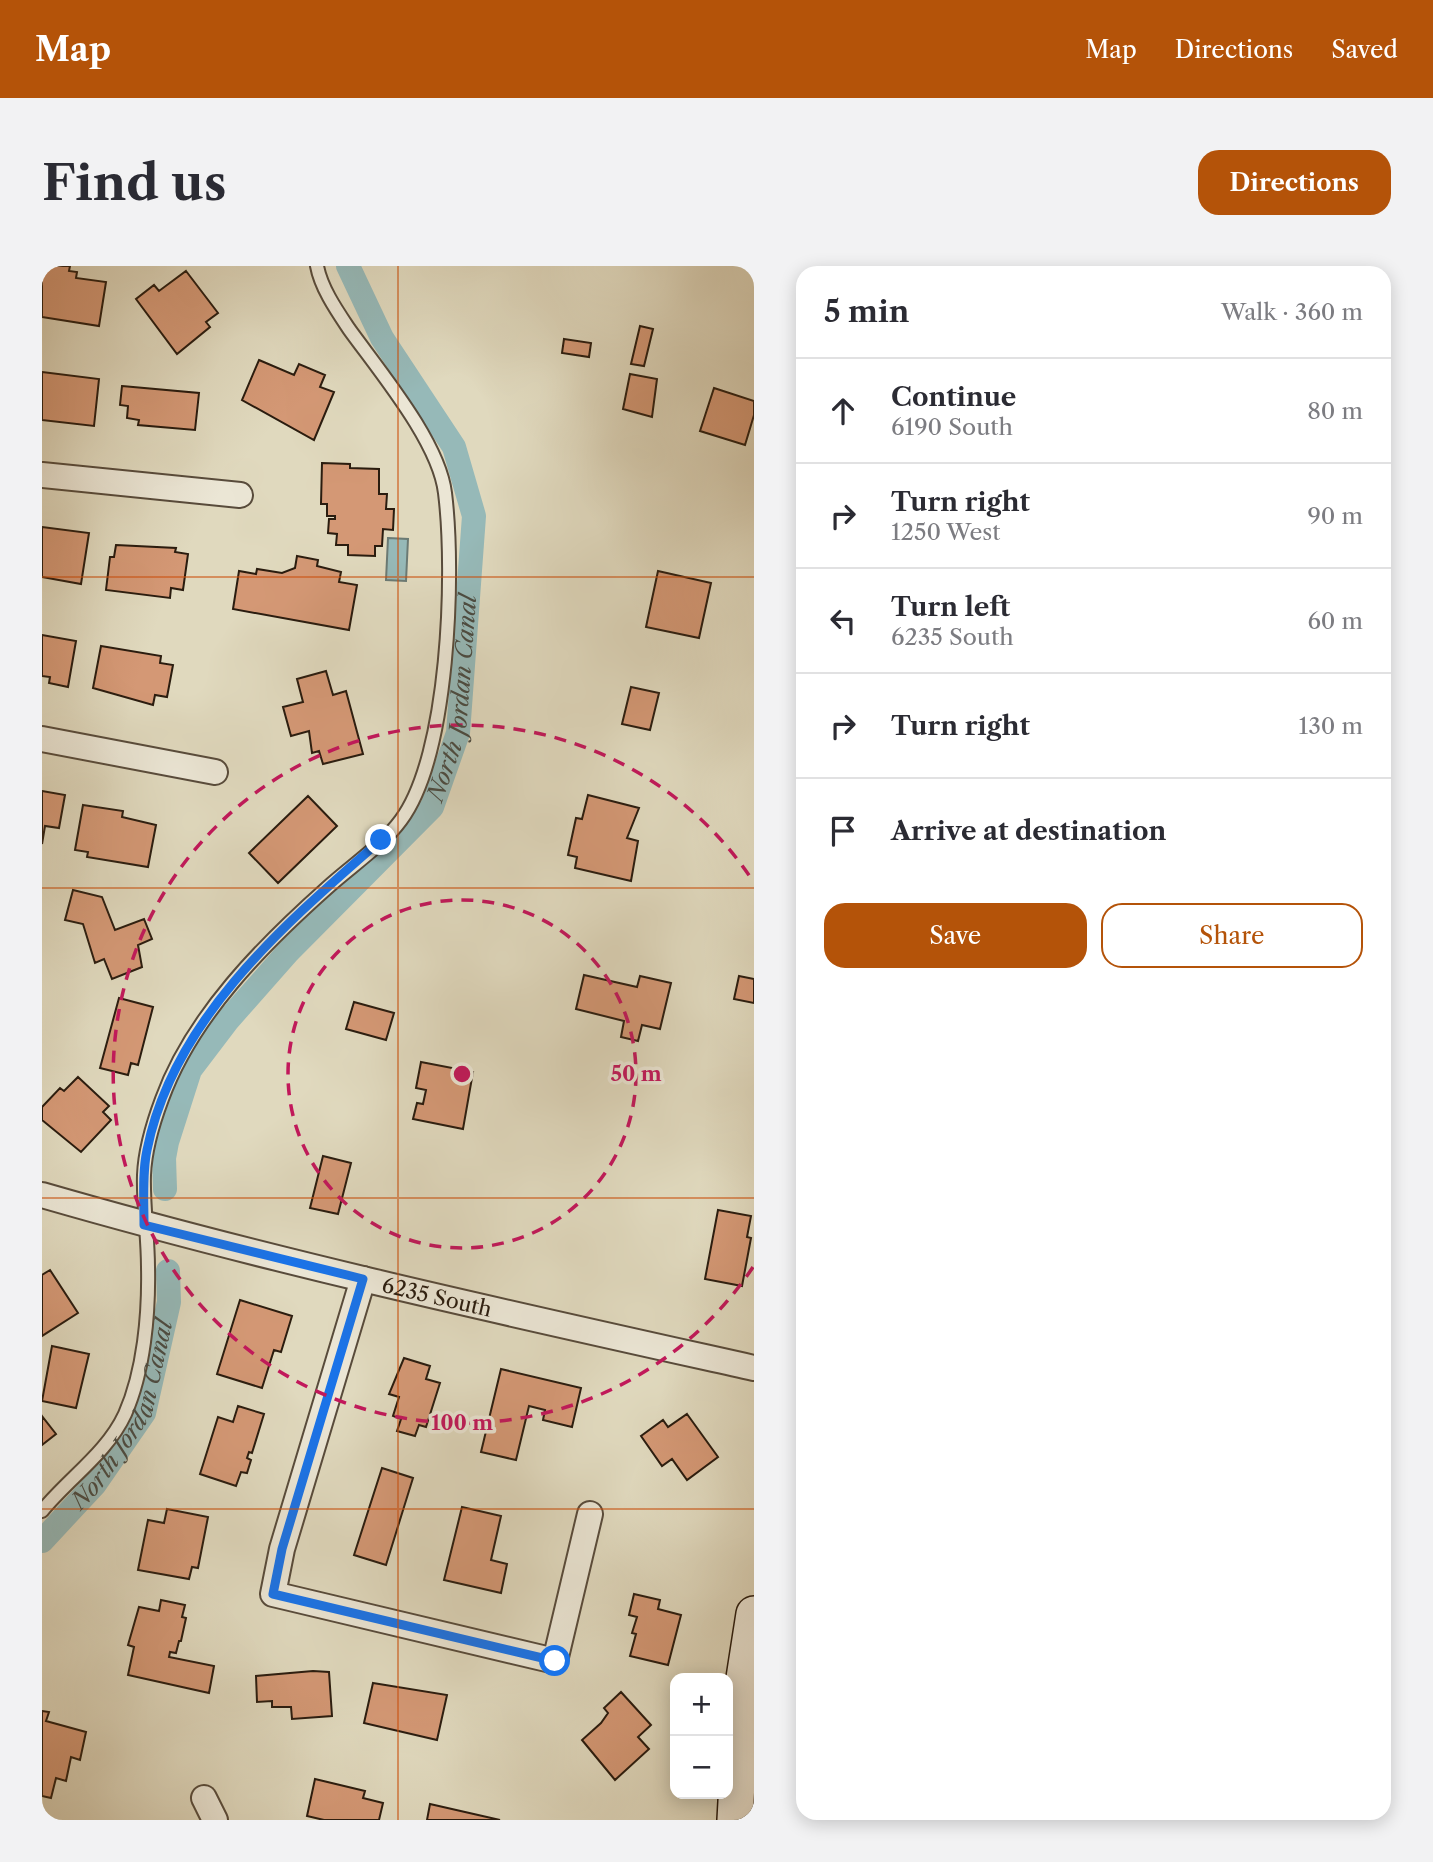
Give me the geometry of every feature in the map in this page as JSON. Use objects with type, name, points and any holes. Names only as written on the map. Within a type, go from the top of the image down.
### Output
[{"type":"street","points":[[42,475],[240,495]]},
{"type":"street","points":[[42,739],[215,772]]},
{"type":"street","name":"6235 South","points":[[42,1195],[144,1225],[363,1279],[754,1368]]},
{"type":"street","points":[[363,1279],[282,1549],[273,1594],[555,1661],[590,1514]]},
{"type":"street","points":[[734,1820],[742,1691],[754,1614]]},
{"type":"lane","points":[[42,1511],[107,1443],[124,1416],[136,1383],[148,1268],[144,1225],[146,1152],[155,1117],[179,1062],[200,1028],[248,966],[297,915],[398,824],[412,803],[422,778],[442,688],[447,627],[447,541],[445,493],[439,464],[340,315],[319,276],[317,266]]},
{"type":"water","points":[[388,538],[408,539],[406,581],[386,580]]},
{"type":"building","points":[[42,266],[70,266],[69,271],[77,272],[76,278],[106,282],[99,326],[42,317]]},
{"type":"building","points":[[186,271],[218,313],[206,322],[210,327],[177,354],[136,299],[154,285],[159,291]]},
{"type":"building","points":[[640,326],[653,329],[644,366],[631,364]]},
{"type":"building","points":[[564,339],[591,343],[589,357],[562,353]]},
{"type":"building","points":[[259,360],[294,375],[299,364],[325,375],[320,387],[334,392],[314,440],[242,400]]},
{"type":"building","points":[[42,372],[99,379],[94,426],[42,420]]},
{"type":"building","points":[[630,374],[657,379],[652,417],[623,409]]},
{"type":"building","points":[[122,386],[199,393],[195,430],[138,425],[139,420],[127,418],[128,406],[120,405]]},
{"type":"building","points":[[714,388],[754,401],[754,415],[745,445],[700,431]]},
{"type":"building","points":[[322,463],[379,469],[379,494],[387,494],[386,509],[394,509],[393,530],[383,529],[382,546],[375,546],[375,556],[348,555],[348,545],[336,545],[337,534],[328,533],[329,519],[335,519],[335,516],[327,516],[327,504],[321,504]]},
{"type":"building","points":[[42,527],[89,533],[81,584],[42,577]]},
{"type":"building","points":[[116,545],[176,548],[175,552],[188,554],[183,590],[171,588],[170,598],[106,590],[110,557],[114,557]]},
{"type":"building","points":[[297,556],[318,560],[317,566],[341,572],[339,582],[357,585],[349,630],[233,609],[239,571],[256,574],[257,569],[282,573],[295,568]]},
{"type":"building","points":[[658,571],[711,583],[699,638],[646,627]]},
{"type":"building","points":[[42,635],[76,641],[68,687],[49,683],[50,677],[42,676]]},
{"type":"building","points":[[101,646],[161,656],[160,663],[173,665],[167,697],[155,695],[153,705],[93,688]]},
{"type":"building","points":[[326,671],[333,695],[346,691],[363,754],[323,764],[319,751],[312,753],[309,731],[291,736],[283,707],[303,702],[297,679]]},
{"type":"building","points":[[631,687],[659,693],[650,730],[622,724]]},
{"type":"building","points":[[42,791],[65,795],[59,828],[45,826],[42,844]]},
{"type":"building","points":[[588,795],[639,808],[627,838],[638,841],[631,881],[575,868],[577,857],[568,855],[576,818],[582,819]]},
{"type":"building","points":[[308,796],[337,826],[278,883],[249,853]]},
{"type":"building","points":[[83,805],[123,811],[122,817],[156,825],[148,867],[87,857],[88,852],[75,850]]},
{"type":"building","points":[[73,890],[102,897],[115,930],[144,919],[152,939],[138,945],[142,967],[112,979],[104,959],[95,963],[83,924],[65,920]]},
{"type":"building","points":[[584,975],[637,987],[640,976],[671,983],[660,1029],[642,1025],[638,1041],[621,1037],[624,1021],[576,1009]]},
{"type":"building","points":[[739,976],[754,979],[754,1003],[734,999]]},
{"type":"building","points":[[119,998],[153,1007],[138,1065],[131,1063],[128,1075],[100,1068]]},
{"type":"building","points":[[354,1002],[394,1013],[386,1040],[346,1029]]},
{"type":"building","points":[[421,1062],[473,1072],[463,1129],[413,1119],[417,1103],[423,1104],[426,1090],[416,1088]]},
{"type":"building","points":[[78,1077],[109,1106],[103,1112],[111,1120],[81,1152],[42,1120],[42,1107],[60,1088],[64,1091]]},
{"type":"building","points":[[323,1156],[351,1163],[338,1214],[310,1208]]},
{"type":"building","points":[[718,1210],[751,1216],[747,1237],[751,1238],[742,1286],[705,1279]]},
{"type":"building","points":[[50,1270],[78,1313],[42,1336],[42,1275]]},
{"type":"building","points":[[240,1300],[292,1316],[281,1352],[274,1350],[262,1388],[217,1374]]},
{"type":"building","points":[[52,1346],[89,1354],[76,1408],[42,1401]]},
{"type":"building","points":[[404,1358],[430,1366],[426,1379],[440,1383],[426,1427],[419,1425],[415,1436],[397,1431],[401,1419],[393,1416],[399,1397],[389,1394]]},
{"type":"building","points":[[501,1369],[581,1388],[572,1427],[543,1420],[545,1410],[529,1406],[516,1460],[481,1452]]},
{"type":"building","points":[[238,1406],[264,1414],[252,1453],[249,1452],[247,1458],[251,1460],[247,1473],[241,1472],[236,1486],[200,1474],[218,1417],[233,1422]]},
{"type":"building","points":[[687,1414],[718,1457],[687,1480],[672,1459],[662,1466],[641,1436],[663,1420],[668,1427]]},
{"type":"building","points":[[42,1416],[56,1434],[42,1445]]},
{"type":"building","points":[[382,1468],[413,1478],[386,1565],[354,1555]]},
{"type":"building","points":[[462,1507],[501,1516],[491,1560],[507,1564],[501,1593],[444,1580]]},
{"type":"building","points":[[167,1509],[208,1517],[198,1568],[192,1567],[189,1579],[138,1570],[148,1520],[164,1523]]},
{"type":"building","points":[[634,1594],[660,1600],[658,1609],[681,1615],[668,1665],[630,1656],[636,1634],[632,1633],[637,1617],[629,1615]]},
{"type":"building","points":[[161,1600],[185,1605],[182,1617],[186,1618],[181,1641],[176,1653],[170,1652],[169,1657],[214,1666],[209,1693],[128,1675],[134,1647],[128,1645],[139,1607],[159,1611]]},
{"type":"building","points":[[329,1672],[332,1716],[292,1719],[291,1707],[272,1707],[272,1701],[257,1702],[256,1676]]},
{"type":"building","points":[[373,1683],[447,1695],[437,1740],[364,1723]]},
{"type":"building","points":[[621,1692],[651,1725],[638,1737],[649,1749],[615,1780],[582,1740],[601,1723],[608,1713],[604,1708]]},
{"type":"building","points":[[42,1711],[49,1712],[46,1721],[86,1732],[80,1760],[71,1757],[66,1781],[56,1778],[51,1798],[42,1796]]},
{"type":"building","points":[[315,1779],[365,1791],[363,1798],[383,1803],[379,1820],[324,1820],[307,1816]]},
{"type":"building","points":[[430,1804],[500,1820],[427,1820]]},
{"type":"waterway","name":"North Jordan Canal","points":[[165,1189],[164,1158],[167,1142],[190,1070],[228,1020],[288,952],[432,807],[458,733],[474,516],[454,447],[382,338],[348,266]]},
{"type":"waterway","name":"North Jordan Canal","points":[[42,1541],[95,1484],[144,1413],[169,1302],[168,1271]]},
{"type":"route","points":[[381,840],[297,915],[248,966],[200,1028],[179,1062],[155,1117],[146,1152],[144,1225],[363,1279],[282,1549],[273,1594],[555,1661]]}]
